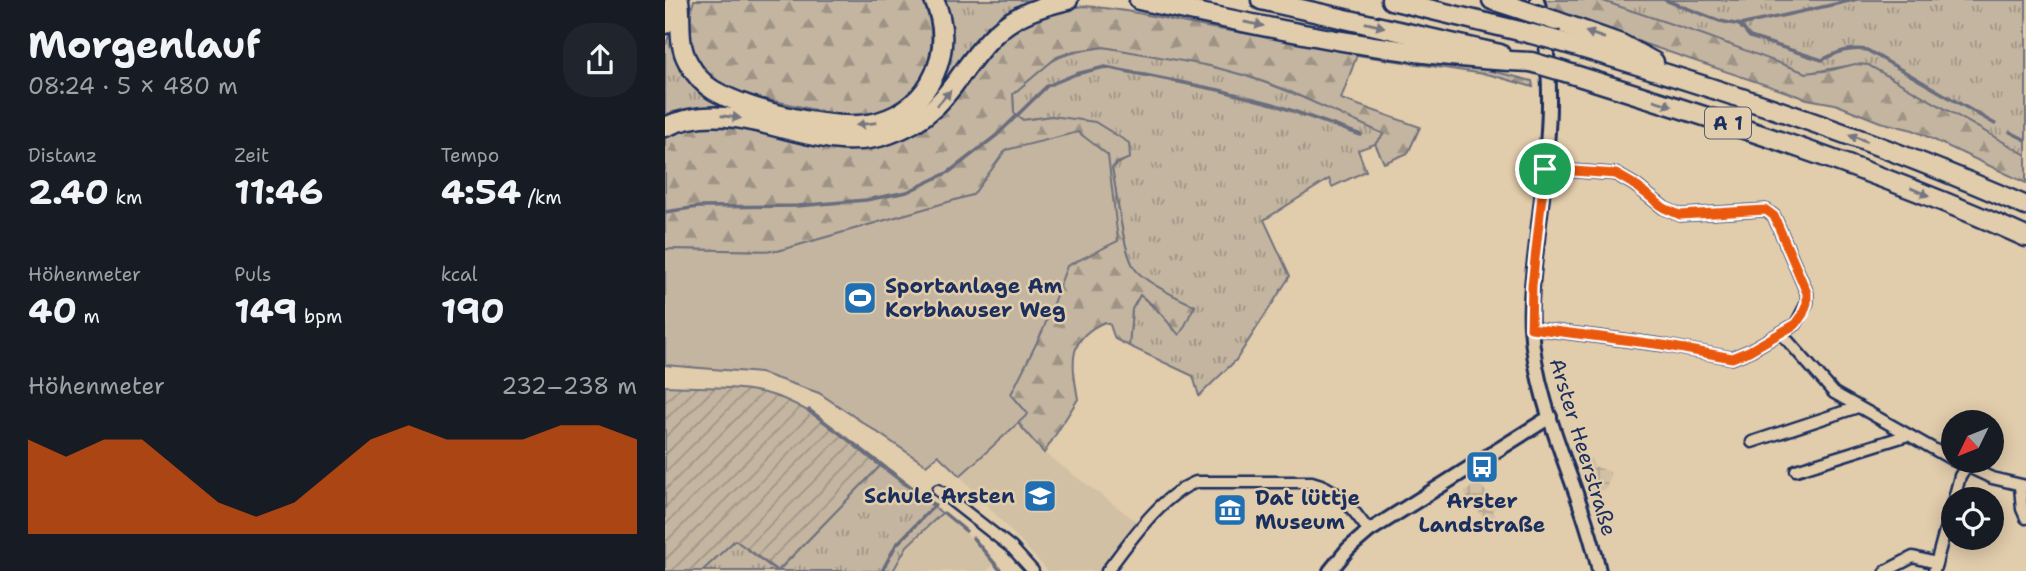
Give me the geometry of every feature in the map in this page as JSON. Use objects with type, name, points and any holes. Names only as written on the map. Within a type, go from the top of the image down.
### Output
[{"type":"highway","points":[[677,0],[682,47],[699,78],[711,89],[781,114],[828,124],[854,125],[878,122],[900,113],[918,100],[933,78],[941,59],[943,33],[940,13],[934,0]]},
{"type":"highway","points":[[665,24],[677,0]]},
{"type":"highway","points":[[665,127],[678,121],[711,115],[738,117],[846,140],[887,135],[936,108],[996,33],[1018,17],[1043,6],[1068,0]]},
{"type":"highway","points":[[1139,0],[1287,32],[1414,53],[1477,60],[1531,62]]},
{"type":"highway","name":"A 1","points":[[1261,0],[1468,46],[1562,71],[1782,140],[1911,188],[2026,237]]},
{"type":"highway","name":"A 1","points":[[1391,0],[1528,33],[1675,75],[1922,162],[2026,206]]},
{"type":"highway","points":[[1492,0],[1530,5],[1556,21],[1621,44],[1675,75]]},
{"type":"street","name":"Arster Heerstraße","points":[[1530,5],[1546,49],[1549,92],[1545,169],[1531,293],[1531,328],[1539,379],[1584,511],[1599,571]]},
{"type":"street","points":[[1531,328],[1615,338],[1732,358],[1796,324],[1807,303],[1807,293],[1774,216],[1766,210],[1680,215],[1664,208],[1616,174],[1545,169]]},
{"type":"street","points":[[1781,333],[1833,393],[1941,453]]},
{"type":"street","points":[[1752,442],[1858,407]]},
{"type":"street","points":[[1331,571],[1348,549],[1369,531],[1550,417]]},
{"type":"street","points":[[1796,470],[1908,435]]},
{"type":"street","points":[[1984,473],[2023,486],[2022,509],[2026,518]]},
{"type":"street","points":[[1107,571],[1167,499],[1180,488],[1196,482],[1311,482],[1324,485],[1342,498],[1369,531]]},
{"type":"street","points":[[938,490],[1012,548],[1033,571]]},
{"type":"street","points":[[1885,571],[1913,557],[1935,567],[1941,545]]},
{"type":"shaded area","name":"Schule Arsten","points":[[1018,424],[1044,453],[1136,521],[1100,571],[1048,571],[960,476]]},
{"type":"shaded area","points":[[1591,458],[1594,466],[1610,472],[1607,488],[1591,495],[1578,462]]},
{"type":"shaded area","points":[[1478,482],[1497,506],[1492,511],[1495,515],[1486,522],[1464,493]]},
{"type":"shaded area","points":[[942,513],[965,532],[994,565],[987,571],[893,571],[907,546]]},
{"type":"green space","points":[[694,0],[922,0],[929,18],[930,55],[915,88],[902,101],[886,110],[867,115],[830,113],[753,97],[718,84],[700,65],[691,40]]},
{"type":"green space","points":[[941,0],[1045,0],[1019,11],[998,26],[930,101],[910,117],[885,128],[857,133],[830,132],[750,114],[722,111],[694,112],[665,120],[665,46],[673,26],[675,48],[684,70],[691,80],[710,96],[736,106],[826,128],[868,129],[888,124],[924,100],[942,71],[948,32],[946,12]]},
{"type":"green space","points":[[1543,0],[1600,0],[1806,73],[1855,64],[1868,65],[2026,155],[2026,183],[1913,130],[1880,122],[1835,104],[1807,99],[1545,10]]},
{"type":"green space","points":[[1599,0],[2026,0],[2026,155],[1868,65],[1806,73]]},
{"type":"green space","points":[[1083,6],[1458,64],[1532,81],[1533,87],[1491,75],[1357,55],[1341,99],[1420,127],[1408,153],[1384,163],[1375,144],[1384,134],[1284,89],[1247,76],[1210,66],[1104,47],[1074,51],[1057,57],[1013,94],[1014,113],[1023,120],[1052,116],[1095,122],[1129,143],[1130,158],[1112,168],[1130,260],[1146,279],[1195,306],[1179,335],[1154,306],[1140,295],[1132,309],[1129,346],[1115,339],[1110,325],[1105,322],[1083,336],[1075,353],[1074,363],[1078,399],[1044,453],[996,398],[1006,150],[973,195],[778,251],[665,249],[665,137],[691,127],[718,124],[761,130],[828,147],[872,143],[909,134],[924,127],[949,106],[989,52],[1009,32],[1039,17]]},
{"type":"green space","points":[[1104,47],[1184,60],[1233,72],[1299,96],[1385,134],[1375,144],[1358,150],[1366,171],[1332,187],[1329,179],[1264,220],[1290,276],[1236,360],[1199,396],[1193,376],[1129,346],[1132,309],[1140,295],[1167,319],[1173,330],[1195,306],[1146,279],[1130,260],[1112,168],[1126,159],[1052,116],[1023,120],[1014,113],[1013,94],[1045,66],[1063,56]]},
{"type":"green space","name":"Sportanlage Am Korbhauser Weg","points":[[1078,132],[1108,155],[1118,241],[1067,266],[1043,330],[1011,394],[1028,414],[960,476],[938,455],[926,465],[819,393],[761,373],[665,365],[665,249],[778,251],[973,195],[1006,150]]},
{"type":"green space","points":[[665,386],[746,390],[787,400],[815,416],[880,466],[778,571],[735,540],[702,571],[665,571]]},
{"type":"green space","points":[[880,466],[942,513],[907,546],[893,571],[778,571]]},
{"type":"green space","points":[[735,540],[776,571],[702,571]]},
{"type":"waterway","points":[[1665,0],[1720,21],[1740,25],[1854,0]]},
{"type":"waterway","points":[[1739,24],[1750,37],[1822,60],[1844,51],[1867,50],[1995,124]]},
{"type":"waterway","points":[[665,212],[698,207],[797,206],[866,200],[907,192],[949,172],[997,135],[1047,86],[1076,74],[1105,67],[1273,104],[1361,135]]},
{"type":"waterway","points":[[2010,132],[2026,140]]},
{"type":"waterway","points":[[809,410],[935,505],[896,545],[882,571]]},
{"type":"waterway","points":[[944,513],[966,531]]},
{"type":"waterway","points":[[973,538],[1001,571]]},
{"type":"place","name":"Sportanlage Am Korbhauser Weg","points":[[860,298]]},
{"type":"place","name":"Arster Landstraße","points":[[1482,467]]},
{"type":"place","name":"Schule Arsten","points":[[1040,496]]},
{"type":"place","name":"Dat lüttje Museum","points":[[1230,510]]},
{"type":"route","points":[[1545,169],[1616,174],[1664,208],[1680,215],[1766,210],[1774,216],[1807,293],[1803,314],[1796,324],[1732,358],[1663,345],[1531,328],[1532,286],[1545,169]]}]
